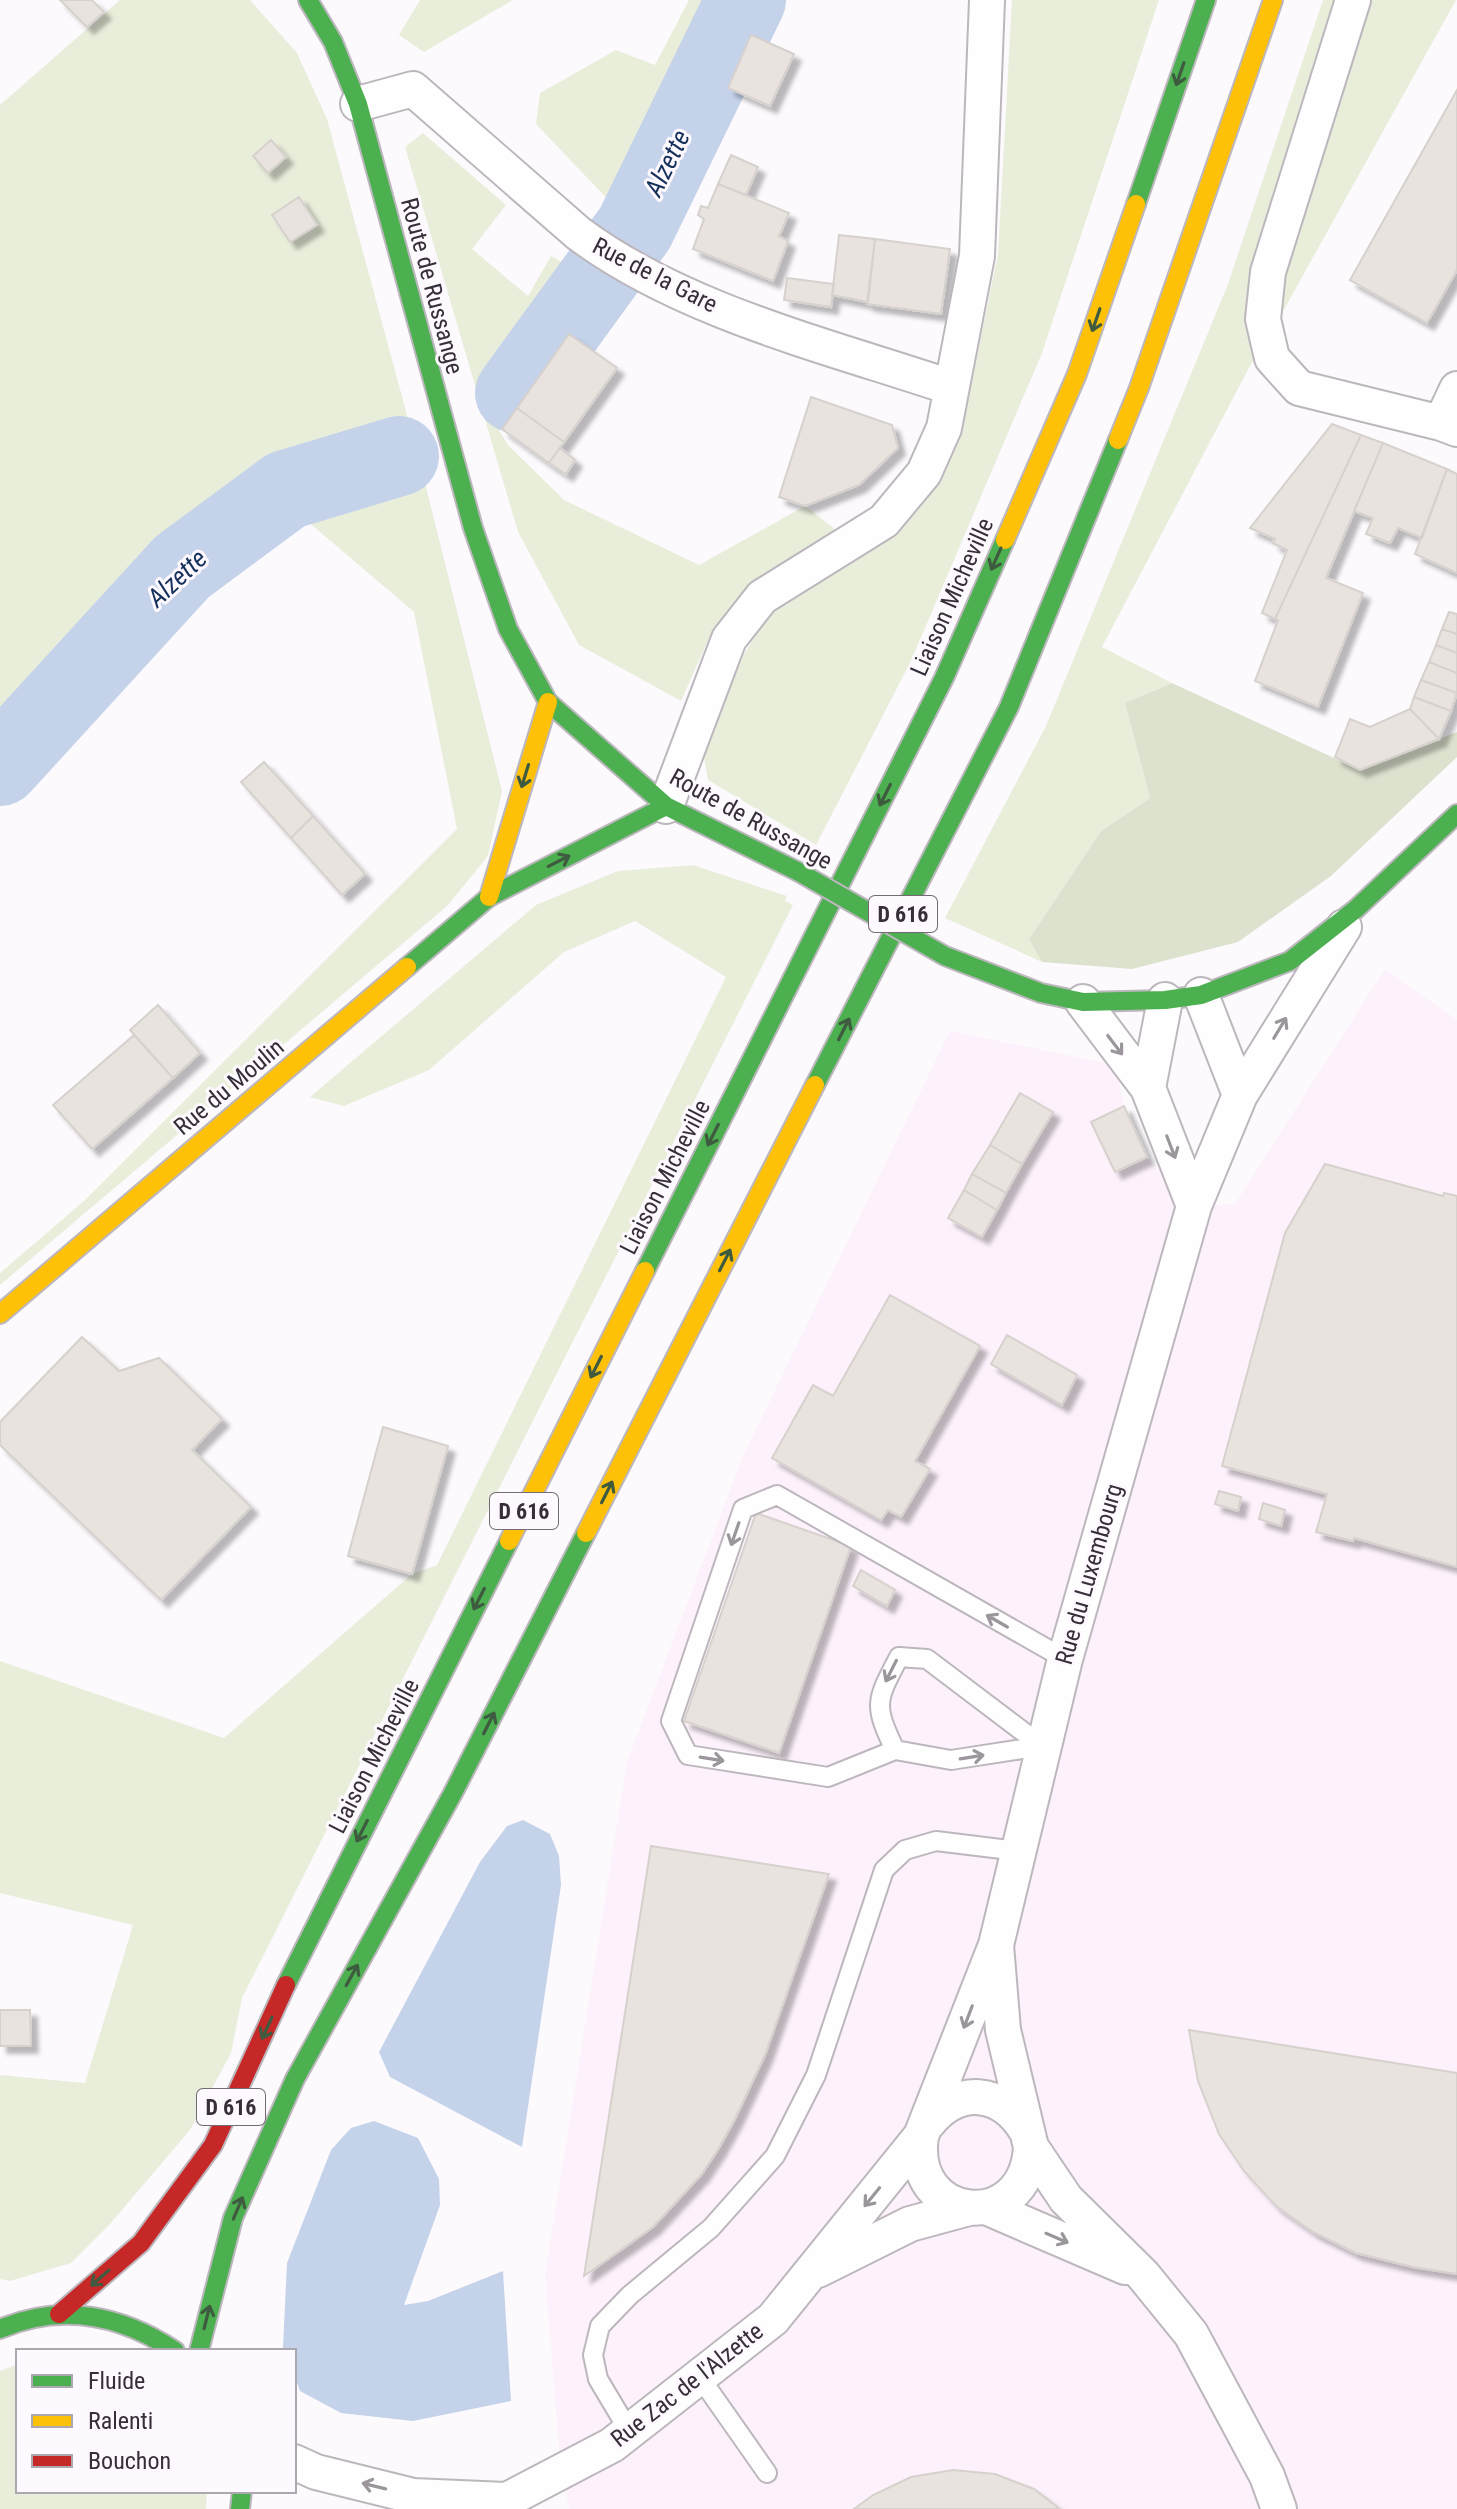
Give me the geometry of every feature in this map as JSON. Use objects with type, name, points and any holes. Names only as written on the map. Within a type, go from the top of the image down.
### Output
[{"type":"main road","name":"Route de Russange","points":[[308,0],[333,42],[358,104],[473,528],[508,629],[548,702],[666,806],[799,872],[945,956],[1041,993],[1083,1002],[1165,1000],[1201,995],[1290,961],[1356,909],[1457,814]]},
{"type":"main road","name":"Liaison Micheville","points":[[59,2314],[141,2243],[213,2145],[299,1957],[944,678],[1077,374],[1206,0]]},
{"type":"main road","name":"D 616","points":[[200,2349],[233,2218],[295,2079],[453,1793],[1009,707],[1139,388],[1273,0]]},
{"type":"main road","points":[[489,897],[548,702]]},
{"type":"main road","name":"Rue du Moulin","points":[[0,1314],[489,897],[666,806]]},
{"type":"main road","points":[[3,2324],[59,2314],[109,2318],[155,2335],[172,2349]]},
{"type":"street","points":[[666,806],[729,639],[762,597],[884,521],[924,473],[944,428],[977,256],[987,0]]},
{"type":"street","points":[[1353,0],[1268,272],[1263,319],[1272,358],[1299,388],[1449,426],[1457,389]]},
{"type":"street","name":"Rue de la Gare","points":[[358,104],[413,89],[578,233],[616,259],[716,309],[950,387]]},
{"type":"street","name":"Rue du Luxembourg","points":[[996,1945],[1065,1659],[1194,1206],[1240,1095],[1356,909]]},
{"type":"street","points":[[1201,995],[1240,1095]]},
{"type":"street","points":[[1148,1088],[1165,1000]]},
{"type":"street","points":[[1083,1002],[1148,1088],[1194,1206]]},
{"type":"street","points":[[996,1945],[924,2130],[919,2152],[921,2168],[928,2183],[953,2204],[977,2208],[1143,2275]]},
{"type":"street","points":[[977,2208],[1001,2202],[1019,2186],[1030,2165],[1029,2138],[1003,2030],[996,1945]]},
{"type":"street","points":[[924,2130],[937,2111],[969,2097],[987,2097],[1017,2114],[1066,2199],[1143,2275],[1191,2334],[1267,2476],[1279,2509]]},
{"type":"street","name":"Rue Zac de l'Alzette","points":[[494,2504],[612,2445],[773,2319],[924,2130]]},
{"type":"street","name":"Rue Zac de l'Alzette","points":[[809,2274],[910,2224],[977,2208]]},
{"type":"street","points":[[296,2463],[316,2472],[413,2496],[494,2504]]},
{"type":"lane","points":[[1042,1746],[951,1760],[895,1750],[828,1777],[688,1755],[671,1721],[743,1509],[777,1495],[1065,1659]]},
{"type":"lane","points":[[895,1750],[882,1722],[879,1694],[899,1657],[927,1659],[1042,1746]]},
{"type":"lane","points":[[629,2431],[598,2379],[593,2355],[600,2326],[630,2295],[711,2228],[775,2156],[816,2075],[884,1870],[905,1850],[936,1841],[1018,1851]]},
{"type":"lane","points":[[699,2376],[767,2473]]},
{"type":"shaded area","points":[[1385,969],[1457,1020],[1457,2509],[569,2509],[561,2471],[545,2275],[627,1762],[743,1456],[950,1031],[1116,1065],[1124,1106],[1147,1157],[1193,1206],[1235,1204]]},
{"type":"green space","points":[[120,0],[250,0],[297,53],[327,119],[420,463],[502,791],[488,856],[447,906],[0,1285],[0,1273],[84,1201],[457,829],[414,612],[285,502],[187,580],[0,781],[0,105]]},
{"type":"green space","points":[[420,0],[513,0],[424,52],[399,35]]},
{"type":"green space","points":[[689,0],[702,0],[703,9],[725,22],[756,9],[635,228],[536,124],[540,93],[616,50],[655,65]]},
{"type":"green space","points":[[702,0],[760,0],[756,9],[725,22],[703,9]]},
{"type":"green space","points":[[1012,0],[1159,0],[1042,353],[911,661],[816,845],[708,780],[703,752],[744,654],[770,613],[894,536],[936,487],[960,439],[998,254]]},
{"type":"green space","points":[[1323,0],[1456,0],[1251,364],[1102,647],[1172,683],[1125,703],[1150,798],[1101,831],[1029,939],[1042,962],[945,918],[1046,726],[1228,284]]},
{"type":"green space","points":[[423,133],[506,205],[472,249],[528,296],[551,256],[597,282],[494,422],[508,445],[564,500],[699,565],[805,506],[839,532],[752,585],[710,636],[681,701],[579,645],[518,532],[405,147]]},
{"type":"green space","points":[[1172,683],[1360,770],[1457,732],[1457,757],[1331,876],[1238,942],[1132,969],[1042,962],[1029,939],[1101,831],[1150,798],[1125,703]]},
{"type":"green space","points":[[693,865],[787,896],[785,901],[793,905],[242,1998],[231,2053],[190,2130],[110,2224],[71,2263],[10,2281],[0,2279],[0,2075],[85,2083],[133,1925],[0,1893],[0,1661],[224,1738],[412,1574],[437,1565],[726,977],[635,921],[564,952],[429,1070],[344,1106],[310,1097],[536,905],[618,871]]},
{"type":"green space","points":[[16,2365],[16,2493],[207,2493],[206,2509],[0,2509],[0,2371]]},
{"type":"water","points":[[523,1820],[550,1834],[559,1856],[561,1885],[522,2147],[390,2077],[379,2052],[480,1862],[507,1826]]},
{"type":"water","points":[[374,2121],[418,2138],[439,2179],[440,2205],[404,2305],[428,2301],[503,2271],[511,2401],[413,2421],[341,2413],[300,2391],[296,2380],[296,2349],[283,2347],[287,2263],[331,2150],[351,2128]]},
{"type":"building","points":[[60,0],[92,0],[104,12],[87,27]]},
{"type":"building","points":[[751,35],[794,54],[770,106],[728,88]]},
{"type":"building","points":[[1457,90],[1457,270],[1427,323],[1350,280]]},
{"type":"building","points":[[271,140],[286,157],[268,173],[253,156]]},
{"type":"building","points":[[731,155],[758,167],[746,195],[718,184]]},
{"type":"building","points":[[718,184],[789,213],[779,236],[788,241],[773,281],[693,249],[704,219],[698,215],[701,206],[708,208]]},
{"type":"building","points":[[299,197],[317,225],[290,242],[272,215]]},
{"type":"building","points":[[839,235],[875,239],[868,302],[832,295]]},
{"type":"building","points":[[875,239],[950,249],[941,314],[867,304]]},
{"type":"building","points":[[787,278],[834,284],[831,307],[784,300]]},
{"type":"building","points":[[569,334],[617,368],[564,442],[517,408]]},
{"type":"building","points":[[811,397],[892,425],[898,448],[859,485],[805,506],[779,497]]},
{"type":"building","points":[[517,408],[564,442],[549,463],[502,429]]},
{"type":"building","points":[[1332,424],[1361,435],[1275,619],[1262,613],[1287,550],[1273,543],[1275,539],[1250,528]]},
{"type":"building","points":[[1361,435],[1383,443],[1326,578],[1363,593],[1318,707],[1255,681],[1278,620],[1275,619]]},
{"type":"building","points":[[1383,443],[1447,469],[1422,538],[1398,528],[1390,543],[1366,534],[1373,518],[1354,511]]},
{"type":"building","points":[[560,448],[575,460],[566,474],[549,463]]},
{"type":"building","points":[[1447,469],[1457,474],[1457,573],[1415,554]]},
{"type":"building","points":[[1449,612],[1457,614],[1457,634],[1442,629]]},
{"type":"building","points":[[1442,629],[1457,634],[1457,653],[1436,645]]},
{"type":"building","points":[[1436,645],[1457,653],[1457,673],[1429,662]]},
{"type":"building","points":[[1429,662],[1457,673],[1457,693],[1421,680]]},
{"type":"building","points":[[1421,680],[1457,693],[1451,711],[1414,697]]},
{"type":"building","points":[[1414,697],[1451,711],[1439,739],[1410,709]]},
{"type":"building","points":[[1410,709],[1439,739],[1360,770],[1335,757],[1350,719],[1370,727]]},
{"type":"building","points":[[264,762],[313,816],[291,838],[241,782]]},
{"type":"building","points":[[313,816],[365,874],[342,895],[291,838]]},
{"type":"building","points":[[158,1005],[200,1053],[173,1078],[130,1030]]},
{"type":"building","points":[[134,1035],[173,1078],[92,1149],[53,1105]]},
{"type":"building","points":[[1020,1093],[1053,1112],[1022,1164],[990,1145]]},
{"type":"building","points":[[1124,1106],[1147,1157],[1115,1172],[1091,1122]]},
{"type":"building","points":[[990,1145],[1022,1164],[1006,1193],[972,1174]]},
{"type":"building","points":[[1325,1164],[1443,1196],[1444,1193],[1457,1196],[1457,1567],[1354,1538],[1353,1541],[1316,1532],[1327,1494],[1222,1466],[1285,1233]]},
{"type":"building","points":[[972,1174],[1006,1193],[997,1210],[964,1190]]},
{"type":"building","points":[[964,1190],[997,1210],[982,1237],[948,1218]]},
{"type":"building","points":[[890,1295],[980,1346],[915,1461],[930,1469],[901,1517],[888,1510],[881,1520],[772,1458],[813,1385],[833,1396]]},
{"type":"building","points":[[1007,1335],[1077,1375],[1062,1405],[991,1364]]},
{"type":"building","points":[[82,1337],[119,1371],[159,1358],[222,1419],[192,1450],[251,1507],[161,1600],[0,1445],[0,1422]]},
{"type":"building","points":[[383,1427],[448,1446],[412,1574],[348,1556]]},
{"type":"building","points":[[1219,1491],[1241,1497],[1238,1511],[1215,1504]]},
{"type":"building","points":[[1263,1503],[1285,1510],[1281,1526],[1259,1519]]},
{"type":"building","points":[[756,1513],[851,1546],[779,1753],[684,1721]]},
{"type":"building","points":[[861,1570],[895,1590],[887,1606],[853,1586]]},
{"type":"building","points":[[651,1846],[829,1874],[765,2055],[719,2148],[702,2174],[653,2227],[584,2276]]},
{"type":"building","points":[[0,2010],[30,2010],[31,2046],[0,2046]]},
{"type":"building","points":[[1189,2030],[1457,2073],[1457,2274],[1356,2253],[1313,2232],[1276,2206],[1244,2171],[1219,2134],[1198,2081]]},
{"type":"building","points":[[953,2470],[995,2474],[1034,2489],[1060,2509],[854,2509],[873,2495],[911,2477]]},
{"type":"waterway","name":"Alzette","points":[[515,393],[635,228],[746,0]]},
{"type":"waterway","name":"Alzette","points":[[0,766],[182,567],[286,490],[399,456]]},
{"type":"traffic: fast","points":[[308,0],[333,42],[358,104],[473,528],[508,629],[548,702],[666,806],[799,872]]},
{"type":"traffic: fast","points":[[1136,204],[1206,0]]},
{"type":"traffic: fast","points":[[815,1085],[1009,707],[1118,440]]},
{"type":"traffic: fast","points":[[645,1271],[944,678],[1005,540]]},
{"type":"traffic: fast","points":[[407,967],[489,897],[666,806]]},
{"type":"traffic: fast","points":[[945,956],[1041,993],[1083,1002],[1165,1000],[1201,995],[1290,961],[1356,909],[1457,814]]},
{"type":"traffic: fast","points":[[799,872],[945,956]]},
{"type":"traffic: fast","points":[[200,2349],[233,2218],[295,2079],[453,1793],[586,1533]]},
{"type":"traffic: fast","points":[[286,1985],[509,1541]]},
{"type":"traffic: fast","points":[[0,2329],[45,2316],[90,2317],[133,2329],[172,2349]]},
{"type":"traffic: fast","points":[[240,2509],[242,2493]]},
{"type":"traffic: slow","points":[[1118,440],[1139,388],[1273,0]]},
{"type":"traffic: slow","points":[[1005,540],[1077,374],[1136,204]]},
{"type":"traffic: slow","points":[[489,897],[548,702]]},
{"type":"traffic: slow","points":[[0,1314],[407,967]]},
{"type":"traffic: slow","points":[[586,1533],[815,1085]]},
{"type":"traffic: slow","points":[[509,1541],[645,1271]]},
{"type":"traffic: jam","points":[[59,2314],[141,2243],[213,2145],[286,1985]]}]
